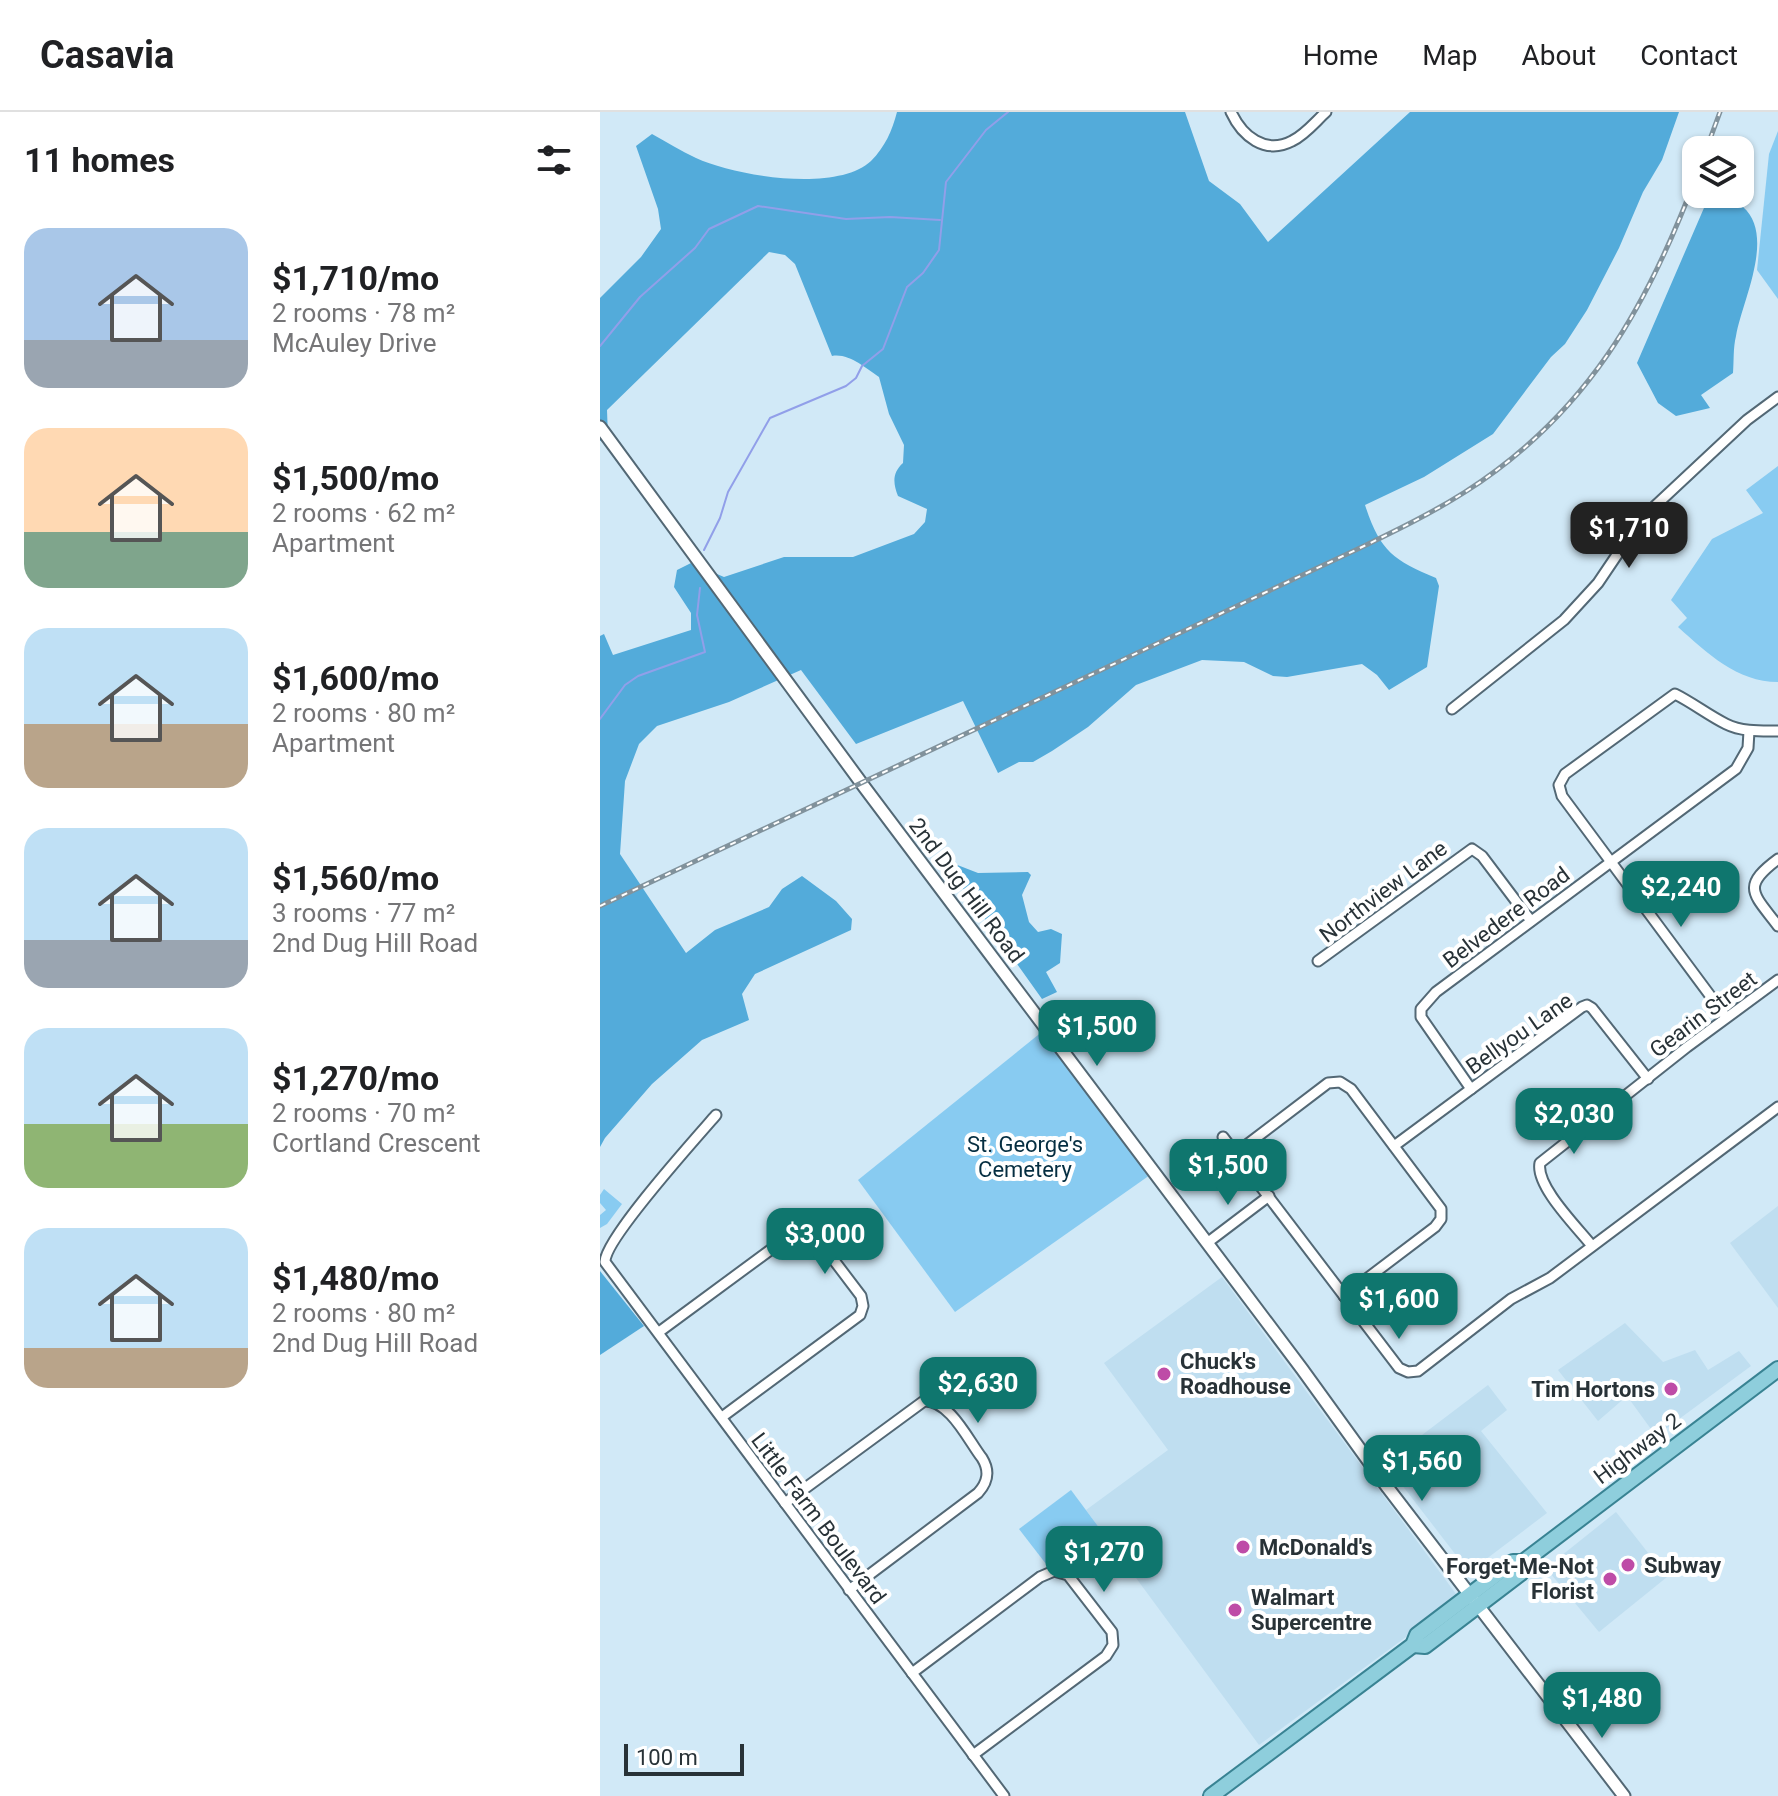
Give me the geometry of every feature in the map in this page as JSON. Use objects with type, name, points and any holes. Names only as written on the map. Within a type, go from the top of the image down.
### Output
[{"type":"main road","name":"Highway 2","points":[[1211,1796],[1413,1645],[1425,1646],[1473,1601],[1521,1573],[1523,1562],[1778,1369]]},
{"type":"street","points":[[1231,112],[1246,135],[1259,144],[1274,145],[1292,141],[1326,112]]},
{"type":"street","points":[[1452,709],[1564,620],[1598,583],[1629,537],[1655,506],[1747,420],[1778,397]]},
{"type":"street","name":"2nd Dug Hill Road","points":[[600,427],[865,788],[1473,1601],[1624,1796]]},
{"type":"street","points":[[1726,1017],[1561,794],[1559,785],[1565,774],[1675,694],[1727,725],[1749,731],[1778,731]]},
{"type":"street","name":"Belvedere Road","points":[[1471,1089],[1421,1017],[1421,1009],[1436,992],[1736,769],[1748,748],[1749,731]]},
{"type":"street","name":"Northview Lane","points":[[1318,961],[1472,849],[1482,856],[1531,921]]},
{"type":"street","points":[[1778,859],[1755,879],[1753,888],[1778,926]]},
{"type":"street","name":"Gearin Street","points":[[1592,1246],[1545,1186],[1539,1170],[1540,1163],[1778,980]]},
{"type":"street","name":"Bellyou Lane","points":[[1394,1146],[1587,1005],[1601,1018],[1648,1079]]},
{"type":"street","points":[[1236,1153],[1328,1083],[1340,1082],[1351,1089],[1441,1209],[1441,1219],[1435,1227],[1344,1296]]},
{"type":"street","points":[[1223,1137],[1399,1368],[1408,1372],[1418,1371],[1511,1299],[1550,1278],[1778,1107]]},
{"type":"street","name":"Little Farm Boulevard","points":[[716,1115],[607,1248],[605,1262],[1004,1796]]},
{"type":"street","points":[[1207,1243],[1269,1196]]},
{"type":"street","points":[[659,1332],[796,1231],[805,1230],[814,1234],[861,1296],[863,1306],[860,1315],[722,1417]]},
{"type":"street","points":[[785,1503],[924,1401],[944,1408],[982,1458],[987,1480],[978,1493],[849,1590]]},
{"type":"street","points":[[912,1673],[1040,1577],[1054,1571],[1068,1575],[1112,1632],[1113,1645],[1106,1656],[973,1755]]},
{"type":"shaded area","points":[[897,112],[1185,112],[1209,181],[1240,204],[1268,242],[1410,112],[1679,112],[1662,160],[1643,192],[1619,248],[1587,310],[1565,344],[1551,357],[1493,434],[1424,477],[1365,505],[1376,533],[1390,552],[1436,578],[1439,586],[1427,667],[1389,690],[1377,675],[1362,664],[1287,677],[1273,676],[1244,662],[1202,660],[1136,685],[1088,727],[1052,751],[1033,762],[1019,762],[998,773],[963,701],[856,744],[801,670],[729,702],[657,726],[639,744],[625,781],[620,854],[686,953],[715,930],[769,907],[782,889],[802,876],[836,901],[852,919],[851,930],[755,974],[742,994],[749,1020],[702,1040],[652,1084],[600,1147],[600,636],[604,634],[613,655],[691,630],[691,613],[674,587],[677,570],[691,563],[724,577],[784,557],[853,557],[914,534],[925,522],[927,509],[898,496],[894,478],[903,463],[904,445],[889,414],[879,377],[851,359],[832,356],[795,264],[785,255],[769,252],[607,410],[608,437],[600,441],[600,298],[641,257],[661,229],[658,209],[636,146],[652,134],[696,158],[735,171],[785,178],[835,177],[855,171],[871,161],[887,138]]},
{"type":"shaded area","points":[[1704,208],[1744,208],[1757,234],[1754,269],[1735,341],[1733,373],[1701,395],[1710,408],[1676,416],[1658,403],[1637,363]]},
{"type":"shaded area","points":[[942,859],[978,873],[1028,872],[1031,875],[1022,895],[1029,922],[1038,932],[1051,929],[1062,934],[1060,963],[1046,972],[1057,992],[1042,999]]},
{"type":"shaded area","points":[[1778,1206],[1778,1308],[1730,1243]]},
{"type":"shaded area","points":[[600,1271],[644,1326],[600,1355]]},
{"type":"shaded area","points":[[1222,1277],[1459,1598],[1259,1745],[1086,1510],[1168,1450],[1104,1363]]},
{"type":"shaded area","points":[[1625,1323],[1663,1362],[1695,1350],[1708,1370],[1739,1351],[1751,1366],[1656,1436],[1627,1396],[1598,1421],[1558,1370]]},
{"type":"shaded area","points":[[1488,1385],[1507,1410],[1481,1431],[1547,1513],[1469,1572],[1385,1463]]},
{"type":"shaded area","points":[[1616,1512],[1667,1577],[1599,1632],[1546,1568]]},
{"type":"green space","points":[[1778,131],[1778,299],[1757,270],[1769,154]]},
{"type":"green space","points":[[1778,466],[1778,682],[1749,677],[1712,656],[1678,627],[1687,618],[1671,600],[1712,539],[1763,513],[1746,490]]},
{"type":"green space","name":"St. George's Cemetery","points":[[1043,1031],[1150,1175],[955,1312],[858,1180]]},
{"type":"green space","points":[[604,1189],[622,1204],[607,1224],[600,1228],[600,1215],[606,1210],[600,1203]]},
{"type":"green space","points":[[1071,1490],[1103,1533],[1066,1564],[1046,1564],[1019,1529]]},
{"type":"waterway","points":[[704,550],[720,518],[728,492],[770,418],[846,386],[856,378],[862,366],[883,349],[907,287],[923,273],[939,250],[946,182],[986,130],[1008,112]]},
{"type":"waterway","points":[[600,346],[640,297],[695,248],[709,229],[758,206],[846,219],[890,217],[940,220]]},
{"type":"waterway","points":[[600,719],[625,685],[638,676],[705,652],[697,615],[700,588]]},
{"type":"railway","points":[[1711,136],[1720,112]]},
{"type":"railway","points":[[600,906],[1362,547],[1465,492],[1508,462],[1545,429],[1608,355],[1656,271],[1684,208]]},
{"type":"place","name":"Chuck's Roadhouse","points":[[1164,1374]]},
{"type":"place","name":"Tim Hortons","points":[[1671,1389]]},
{"type":"place","name":"McDonald's","points":[[1243,1547]]},
{"type":"place","name":"Subway","points":[[1628,1565]]},
{"type":"place","name":"Forget-Me-Not Florist","points":[[1610,1579]]},
{"type":"place","name":"Walmart Supercentre","points":[[1235,1610]]}]
